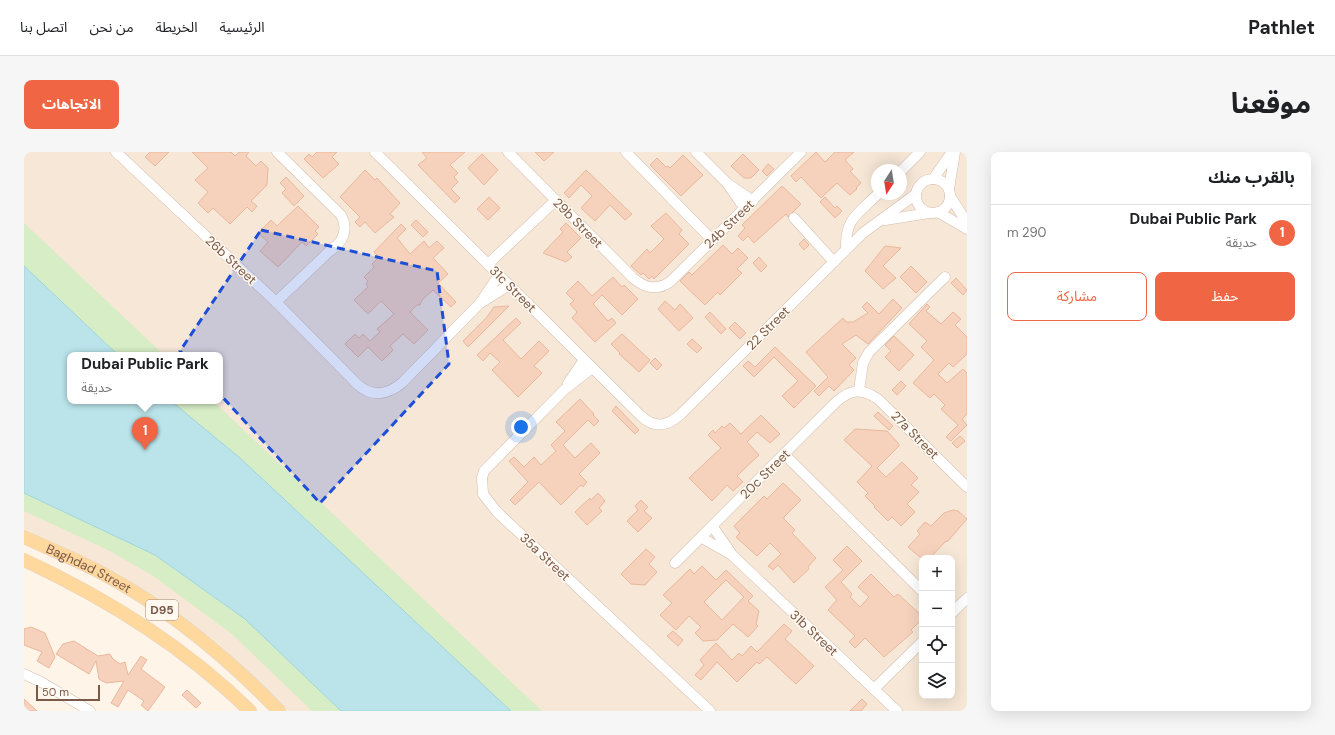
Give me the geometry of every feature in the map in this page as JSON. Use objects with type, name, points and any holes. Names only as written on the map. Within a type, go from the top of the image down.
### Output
[{"type":"main road","name":"Baghdad Street","points":[[24,537],[97,571],[171,616],[234,666],[280,711]]},
{"type":"main road","name":"Baghdad Street","points":[[24,560],[86,590],[156,632],[221,682],[250,711]]},
{"type":"street","name":"26b Street","points":[[116,152],[276,302],[363,389],[371,393],[382,394],[390,391],[409,376],[480,303],[499,275]]},
{"type":"street","points":[[276,302],[340,243],[345,232],[345,226],[341,215],[277,152]]},
{"type":"street","name":"31c Street","points":[[375,152],[645,420],[653,424]]},
{"type":"street","name":"29b Street","points":[[508,152],[633,278],[652,288]]},
{"type":"street","points":[[626,152],[712,240]]},
{"type":"street","points":[[696,152],[728,184],[753,201]]},
{"type":"street","name":"24b Street","points":[[652,288],[664,286],[670,282],[801,152]]},
{"type":"street","points":[[907,165],[920,152]]},
{"type":"street","points":[[933,179],[954,152]]},
{"type":"street","points":[[933,212],[948,204],[954,152]]},
{"type":"street","points":[[967,223],[945,184],[933,179],[923,181],[917,189],[916,194],[919,206],[967,229]]},
{"type":"street","points":[[728,184],[745,209]]},
{"type":"street","name":"22 Street","points":[[653,424],[665,424],[676,419],[846,249],[869,228],[916,194]]},
{"type":"street","points":[[488,264],[556,200]]},
{"type":"street","points":[[846,249],[846,233],[849,224],[872,200]]},
{"type":"street","name":"22 Street","points":[[879,221],[933,212]]},
{"type":"street","points":[[794,218],[834,262]]},
{"type":"street","points":[[859,390],[863,363],[869,352],[945,277]]},
{"type":"street","name":"26b Street","points":[[480,303],[509,286]]},
{"type":"street","name":"35a Street","points":[[564,390],[584,360]]},
{"type":"street","name":"35a Street","points":[[592,368],[564,390],[536,420],[488,466],[482,478],[483,494],[497,512],[710,711]]},
{"type":"street","name":"20c Street","points":[[675,563],[713,527],[836,402],[851,391],[859,390]]},
{"type":"street","name":"27a Street","points":[[859,390],[866,391],[878,399],[967,487]]},
{"type":"street","points":[[784,454],[919,588]]},
{"type":"street","name":"31b Street","points":[[713,527],[732,555],[897,711]]},
{"type":"street","name":"31b Street","points":[[702,538],[732,555]]},
{"type":"street","points":[[955,610],[967,598]]},
{"type":"street","points":[[874,689],[919,645]]},
{"type":"street","points":[[24,674],[78,708],[90,711]]},
{"type":"highlighted area","points":[[261,230],[437,271],[449,364],[320,503],[180,351]]},
{"type":"shaded area","points":[[24,152],[967,152],[967,711],[288,711],[219,644],[170,606],[118,573],[24,529]]},
{"type":"green space","points":[[24,223],[161,352],[67,352],[67,404],[216,404],[542,711],[312,711],[232,634],[152,575],[108,550],[24,511]]},
{"type":"water","points":[[24,266],[115,352],[67,352],[67,404],[175,404],[240,458],[511,711],[341,711],[245,619],[155,555],[24,493]]},
{"type":"building","points":[[150,152],[169,152],[155,166],[145,157]]},
{"type":"building","points":[[192,152],[231,152],[235,156],[239,152],[249,152],[246,156],[256,166],[261,161],[268,168],[267,185],[251,201],[257,206],[252,212],[247,207],[230,224],[213,208],[208,213],[198,203],[208,192],[195,180],[208,168]]},
{"type":"building","points":[[317,152],[337,152],[332,157],[339,164],[323,178],[304,159],[309,154],[312,157]]},
{"type":"building","points":[[422,152],[465,152],[450,165],[458,173],[454,177],[458,182],[451,189],[460,198],[455,203],[418,165],[427,158]]},
{"type":"building","points":[[535,152],[554,152],[544,161]]},
{"type":"building","points":[[816,152],[825,162],[835,152],[854,152],[845,160],[853,169],[850,171],[861,183],[856,188],[857,189],[850,195],[837,183],[821,198],[801,177],[796,182],[791,176]]},
{"type":"building","points":[[482,154],[498,170],[484,185],[468,168]]},
{"type":"building","points":[[743,154],[759,170],[751,178],[744,178],[731,166]]},
{"type":"building","points":[[683,155],[703,175],[681,196],[650,165],[657,158],[666,167],[668,166],[670,168]]},
{"type":"building","points":[[768,164],[774,169],[767,176],[762,171]]},
{"type":"building","points":[[365,170],[375,180],[377,178],[400,203],[390,214],[394,217],[375,233],[365,222],[360,227],[355,222],[360,217],[340,197]]},
{"type":"building","points":[[586,170],[632,214],[625,220],[610,205],[595,221],[581,208],[592,196],[581,185],[569,198],[564,193]]},
{"type":"building","points":[[286,177],[304,196],[294,206],[282,193],[286,189],[280,183]]},
{"type":"building","points":[[782,186],[801,204],[788,217],[786,214],[754,243],[748,236],[743,241],[738,236],[745,228],[742,225]]},
{"type":"building","points":[[489,197],[500,208],[488,220],[477,209]]},
{"type":"building","points":[[825,197],[835,208],[837,206],[842,211],[835,218],[820,202]]},
{"type":"building","points":[[298,206],[319,227],[315,231],[318,234],[306,246],[302,242],[278,267],[260,251],[268,242],[258,233],[271,220],[277,226]]},
{"type":"building","points":[[666,213],[682,230],[679,234],[689,244],[654,279],[652,276],[649,279],[643,273],[641,275],[631,266],[647,249],[650,253],[664,239],[651,226]]},
{"type":"building","points":[[416,220],[428,232],[423,237],[411,225]]},
{"type":"building","points":[[566,223],[581,238],[567,252],[572,257],[566,262],[543,253],[563,232],[560,229]]},
{"type":"building","points":[[401,224],[406,229],[397,238],[410,254],[424,241],[429,248],[437,241],[444,248],[433,258],[448,274],[438,283],[456,302],[451,307],[433,290],[422,300],[420,305],[417,305],[410,312],[428,330],[414,344],[403,334],[390,346],[393,350],[382,361],[368,347],[358,357],[345,344],[355,334],[359,338],[363,334],[370,341],[380,332],[377,329],[394,314],[381,301],[368,314],[354,300],[368,287],[366,284],[368,281],[364,277],[374,267],[372,264],[379,257],[374,252]]},
{"type":"building","points":[[804,239],[809,245],[804,250],[799,244]]},
{"type":"building","points":[[723,245],[732,254],[738,248],[748,258],[737,269],[742,273],[720,295],[718,292],[705,305],[680,281],[689,272],[692,275]]},
{"type":"building","points":[[885,246],[901,248],[883,266],[896,278],[883,289],[865,271]]},
{"type":"building","points":[[759,257],[767,266],[761,272],[753,263]]},
{"type":"building","points":[[911,266],[927,282],[916,293],[900,277]]},
{"type":"building","points":[[613,277],[622,287],[624,285],[638,299],[622,315],[602,295],[593,304],[608,321],[612,318],[616,323],[595,342],[572,318],[577,312],[570,304],[574,301],[566,293],[578,281],[592,296]]},
{"type":"building","points":[[956,278],[967,290],[963,295],[951,283]]},
{"type":"building","points":[[893,299],[902,308],[868,344],[856,335],[842,344],[856,358],[849,365],[854,370],[834,391],[829,386],[819,396],[814,391],[828,377],[806,352],[843,318],[846,322],[853,322],[868,313],[862,307],[867,302],[879,314]]},
{"type":"building","points":[[665,301],[675,310],[680,304],[693,318],[679,331],[658,309]]},
{"type":"building","points":[[927,304],[930,307],[926,311],[941,324],[953,312],[961,319],[955,325],[967,337],[967,354],[953,367],[949,363],[938,374],[947,383],[963,369],[967,373],[967,414],[962,419],[967,425],[951,441],[946,437],[958,425],[941,409],[945,405],[934,394],[930,398],[913,383],[934,360],[921,347],[927,341],[909,324]]},
{"type":"building","points":[[509,306],[468,347],[463,341],[487,317],[494,307]]},
{"type":"building","points":[[710,312],[726,329],[721,334],[705,317]]},
{"type":"building","points":[[516,318],[521,323],[503,340],[521,359],[539,341],[549,351],[534,366],[542,373],[518,397],[492,370],[500,362],[490,353],[483,361],[477,355]]},
{"type":"building","points":[[735,322],[746,333],[740,339],[729,328]]},
{"type":"building","points":[[622,334],[650,360],[639,372],[619,354],[620,353],[611,344]]},
{"type":"building","points":[[894,336],[914,355],[899,371],[885,357],[891,351],[885,345]]},
{"type":"building","points":[[692,339],[702,348],[697,353],[687,344]]},
{"type":"building","points":[[775,347],[816,386],[794,408],[782,396],[798,381],[774,357],[754,377],[743,366],[748,361],[755,367]]},
{"type":"building","points":[[655,358],[662,365],[657,370],[650,363]]},
{"type":"building","points":[[901,381],[906,386],[897,395],[892,390]]},
{"type":"building","points":[[580,399],[599,421],[594,426],[588,420],[563,445],[575,458],[591,443],[600,453],[579,474],[587,482],[583,487],[581,485],[561,505],[539,482],[515,505],[510,500],[528,482],[509,461],[514,457],[524,467],[534,457],[541,465],[556,451],[551,445],[565,431],[556,422]]},
{"type":"building","points":[[616,406],[639,430],[635,434],[612,411]]},
{"type":"building","points":[[878,412],[893,426],[889,430],[874,416]]},
{"type":"building","points":[[761,415],[780,434],[770,443],[757,432],[747,442],[759,455],[737,476],[743,482],[733,491],[727,485],[712,501],[689,478],[721,448],[708,435],[713,430],[715,433],[722,426],[724,428],[730,423],[741,434]]},
{"type":"building","points":[[855,429],[887,431],[899,444],[899,446],[877,468],[886,477],[902,462],[918,478],[911,485],[919,492],[907,504],[915,512],[901,526],[892,517],[888,521],[874,507],[875,506],[865,496],[868,493],[857,482],[872,466],[844,440]]},
{"type":"building","points":[[960,436],[965,441],[957,448],[952,443]]},
{"type":"building","points":[[783,483],[801,500],[784,517],[784,519],[795,530],[792,533],[816,558],[808,567],[809,569],[794,583],[778,565],[773,570],[768,566],[781,554],[770,543],[757,556],[736,537],[740,533],[734,526],[764,496],[767,499]]},
{"type":"building","points":[[598,493],[605,501],[599,508],[602,511],[587,525],[575,512],[590,498],[591,500]]},
{"type":"building","points":[[641,500],[648,507],[644,511],[652,518],[638,532],[627,521],[638,510],[635,506]]},
{"type":"building","points":[[953,510],[958,511],[967,519],[947,542],[946,541],[933,555],[919,555],[919,556],[908,547],[920,534],[917,531],[925,522],[931,526],[944,513]]},
{"type":"building","points":[[847,546],[862,561],[841,582],[852,594],[850,597],[860,607],[869,597],[858,587],[871,574],[894,597],[898,594],[919,613],[919,622],[911,630],[913,632],[884,657],[865,638],[855,648],[849,642],[855,636],[828,610],[837,600],[825,587],[843,570],[833,560]]},
{"type":"building","points":[[646,549],[655,557],[649,564],[657,572],[645,585],[631,584],[621,574]]},
{"type":"building","points":[[702,566],[716,580],[726,570],[753,596],[748,601],[759,611],[756,624],[758,626],[748,637],[733,624],[717,640],[703,641],[695,633],[701,627],[689,616],[676,630],[660,615],[672,603],[663,595],[690,569],[694,574]],"holes":[[[726,580],[744,597],[722,620],[704,602]]]},
{"type":"building","points":[[784,624],[792,631],[785,639],[814,666],[796,684],[767,657],[759,664],[757,662],[737,682],[717,662],[701,680],[695,675],[704,665],[700,660],[716,643],[732,660],[739,653],[742,656],[751,646],[757,652]]},
{"type":"building","points":[[31,627],[45,633],[55,657],[49,668],[37,661],[42,652],[24,645],[24,629]]},
{"type":"building","points":[[673,631],[683,640],[678,646],[667,636]]},
{"type":"building","points":[[74,641],[98,656],[110,654],[113,659],[120,664],[125,662],[128,675],[141,656],[147,660],[141,669],[165,687],[148,711],[141,705],[144,701],[128,690],[118,707],[111,703],[124,681],[106,683],[99,679],[96,661],[89,674],[56,654],[63,644]]},
{"type":"building","points":[[187,690],[201,703],[196,708],[182,695]]},
{"type":"building","points":[[24,699],[37,711],[24,711]]},
{"type":"building","points":[[862,699],[867,704],[861,711],[850,711]]},
{"type":"place","name":"Dubai Public Park","points":[[145,450]]}]
